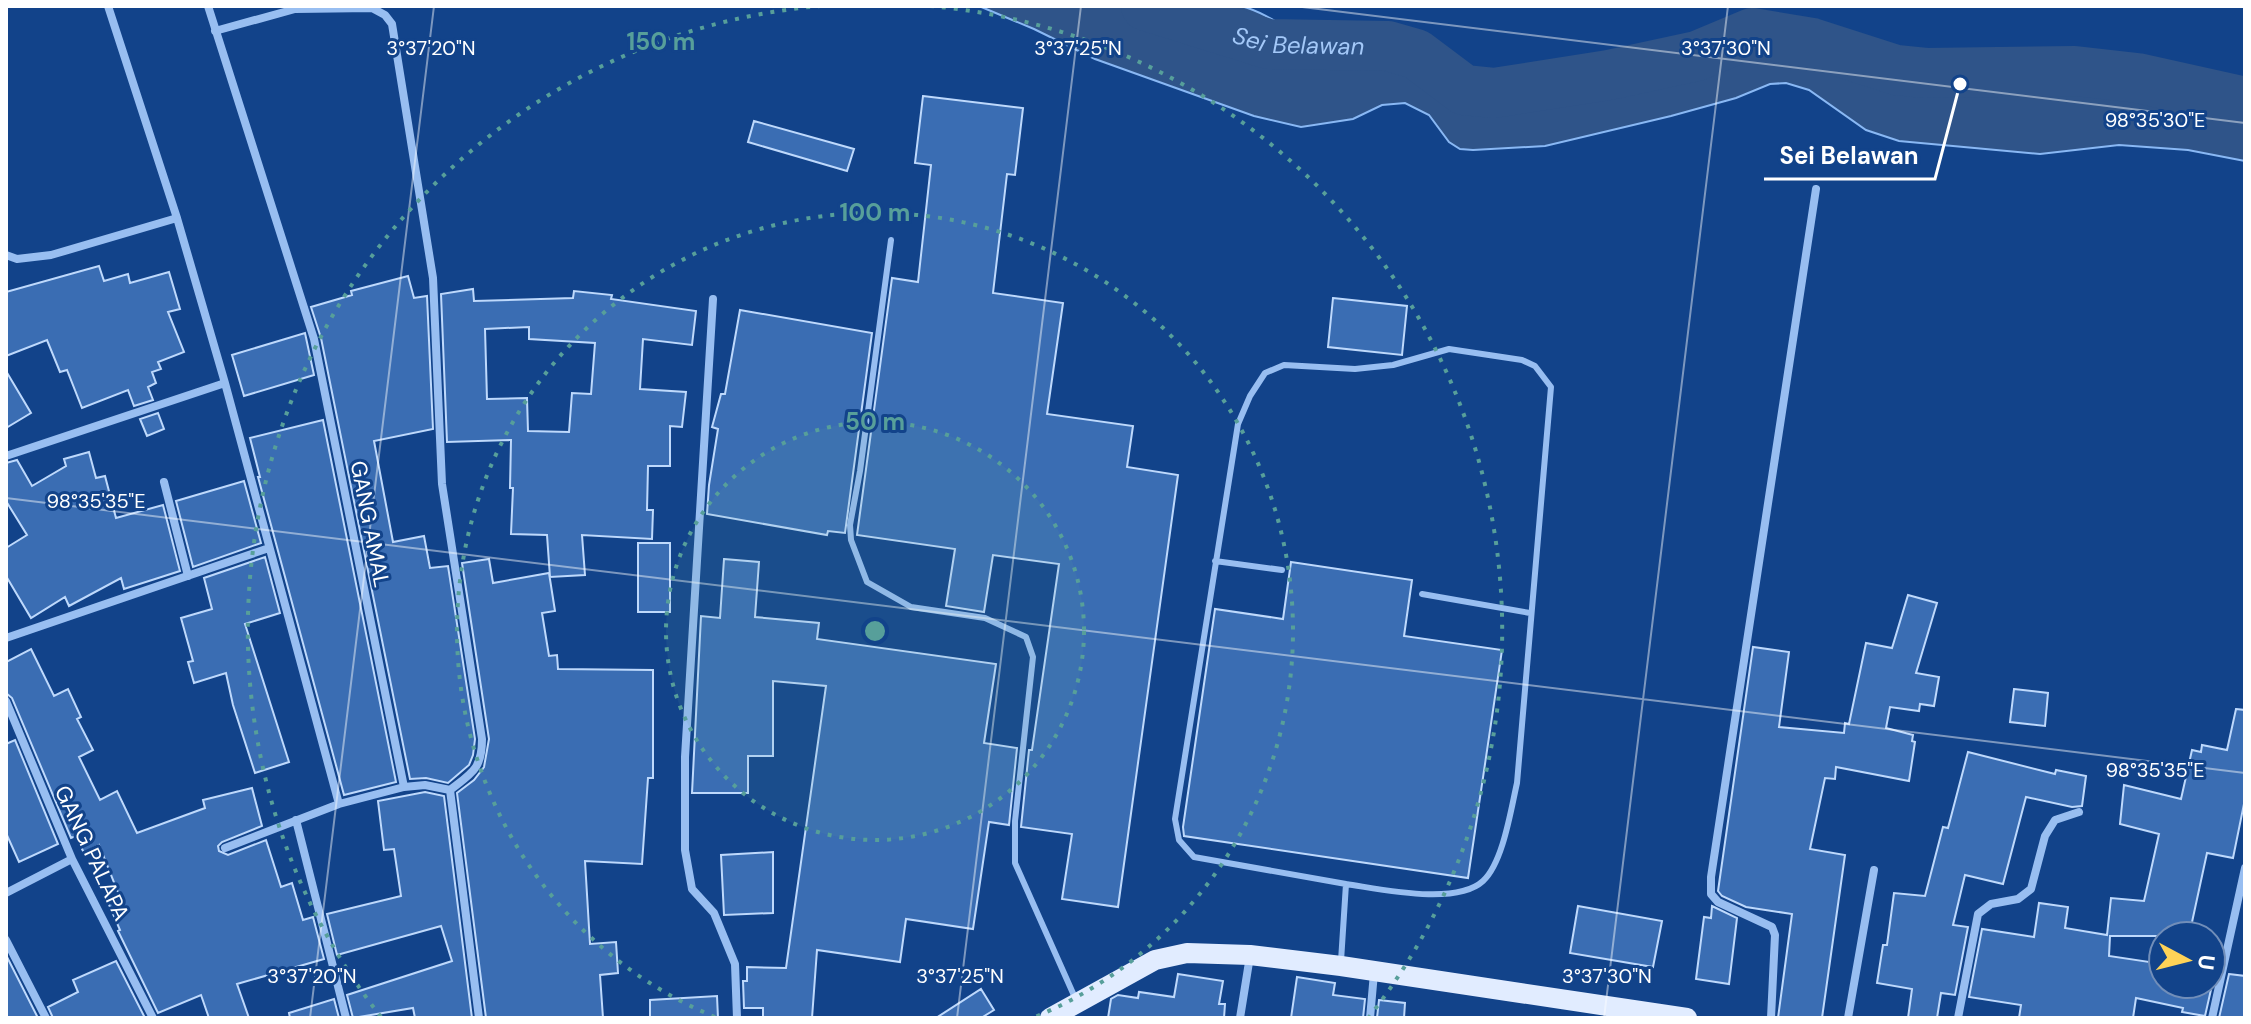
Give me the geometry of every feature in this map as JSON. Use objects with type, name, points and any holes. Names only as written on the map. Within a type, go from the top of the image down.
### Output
[{"type":"main road","points":[[1050,1018],[1155,960],[1187,953],[1250,955],[1341,966],[1633,1014],[1687,1018]]},
{"type":"street","points":[[108,6],[177,218],[225,383],[339,804]]},
{"type":"street","name":"GANG AMAL","points":[[208,6],[314,339],[404,787]]},
{"type":"street","points":[[215,31],[295,9],[372,8],[385,15],[392,24],[433,278],[442,484],[482,739],[482,754],[477,769],[450,790],[425,785],[404,787],[339,804],[225,848]]},
{"type":"street","points":[[1771,1018],[1775,935],[1772,927],[1718,902],[1711,894],[1711,877],[1816,189]]},
{"type":"street","points":[[6,255],[17,259],[35,259],[177,218]]},
{"type":"street","points":[[713,299],[685,757],[685,850],[692,889],[714,913],[735,964],[737,1018]]},
{"type":"street","points":[[6,456],[225,383]]},
{"type":"street","points":[[164,482],[188,576]]},
{"type":"street","points":[[6,638],[269,548]]},
{"type":"street","name":"GANG PALAPA","points":[[6,701],[72,859],[153,1018]]},
{"type":"street","points":[[450,790],[479,1018]]},
{"type":"street","points":[[1958,1018],[1978,914],[1991,904],[2018,899],[2031,889],[2045,836],[2055,820],[2079,812]]},
{"type":"street","points":[[296,820],[346,1018]]},
{"type":"street","points":[[6,893],[72,859]]},
{"type":"street","points":[[2212,1018],[2245,868]]},
{"type":"street","points":[[1848,1018],[1874,870]]},
{"type":"street","points":[[6,940],[46,1018]]},
{"type":"street","points":[[1240,1018],[1250,955]]},
{"type":"street","points":[[1370,1018],[1374,973]]},
{"type":"lane","points":[[891,240],[850,525],[851,540],[867,582],[911,607],[985,618],[1026,637],[1033,657],[1015,821],[1015,863],[1077,1002]]},
{"type":"lane","points":[[1449,349],[1522,360],[1535,366],[1551,387],[1530,613],[1517,783],[1503,845],[1485,879],[1466,893],[1414,893],[1346,884],[1194,857],[1179,840],[1175,819],[1238,424],[1250,396],[1265,373],[1284,365],[1355,369],[1393,365],[1449,349]]},
{"type":"lane","points":[[1215,561],[1282,570]]},
{"type":"lane","points":[[1422,594],[1530,613]]},
{"type":"lane","points":[[1341,966],[1346,884]]},
{"type":"water","name":"Sei Belawan","points":[[979,6],[1241,6],[1323,48],[1408,66],[1465,97],[1496,105],[1512,101],[1534,87],[1586,93],[1719,51],[1786,46],[1940,70],[1998,71],[2245,93],[2245,161],[2188,150],[2119,145],[2040,154],[1899,141],[1866,130],[1809,90],[1786,83],[1770,84],[1736,98],[1671,116],[1545,146],[1460,149],[1449,142],[1429,115],[1405,103],[1382,105],[1353,119],[1301,127],[1254,116],[1095,59]]},
{"type":"building","points":[[923,96],[1023,108],[1015,175],[1007,174],[993,293],[1063,303],[1047,414],[1133,426],[1127,467],[1178,475],[1118,907],[1062,899],[1072,834],[1021,827],[1029,750],[1032,750],[1059,564],[993,555],[984,612],[946,606],[955,549],[857,535],[892,278],[918,282],[931,165],[915,163]]},
{"type":"building","points":[[754,121],[854,149],[847,171],[748,142]]},
{"type":"building","points":[[99,266],[104,281],[128,274],[130,283],[169,272],[180,309],[168,312],[184,352],[158,362],[161,369],[152,372],[156,383],[148,387],[153,400],[134,406],[128,390],[82,408],[67,370],[60,372],[47,340],[6,356],[6,292]]},
{"type":"building","points":[[408,276],[414,298],[427,296],[433,429],[374,441],[393,542],[424,536],[430,568],[448,566],[475,739],[469,765],[448,783],[426,778],[410,779],[321,338],[311,307],[352,295],[351,291]]},
{"type":"building","points":[[473,289],[474,301],[573,298],[574,291],[696,311],[692,345],[643,339],[640,389],[686,392],[682,427],[670,426],[670,466],[648,466],[647,510],[653,510],[652,539],[582,535],[585,575],[550,577],[547,535],[511,534],[511,440],[447,442],[441,294]],"holes":[[[529,327],[529,339],[595,343],[591,394],[572,393],[569,432],[528,431],[527,398],[487,399],[485,329]]]},
{"type":"building","points":[[1333,298],[1407,306],[1402,355],[1328,347]]},
{"type":"building","points":[[740,310],[872,333],[845,533],[828,531],[827,535],[707,514],[718,429],[712,427],[721,394],[725,394]]},
{"type":"building","points":[[305,333],[314,375],[244,396],[232,355]]},
{"type":"building","points":[[6,371],[31,413],[6,428]]},
{"type":"building","points":[[158,413],[164,429],[147,436],[140,419]]},
{"type":"building","points":[[323,420],[396,782],[344,795],[250,438]]},
{"type":"building","points":[[89,452],[96,478],[105,476],[116,518],[163,505],[180,571],[124,589],[121,578],[69,606],[65,597],[31,618],[6,576],[6,548],[27,535],[6,501],[6,463],[17,460],[32,486],[66,466],[64,459]]},
{"type":"building","points":[[244,481],[261,543],[193,567],[176,501]]},
{"type":"building","points":[[638,543],[670,543],[670,612],[638,612]]},
{"type":"building","points":[[265,557],[280,613],[245,624],[289,762],[255,773],[226,673],[194,683],[188,662],[193,661],[181,618],[212,609],[204,578]]},
{"type":"building","points":[[489,559],[493,583],[549,573],[555,611],[542,613],[549,656],[557,655],[558,669],[653,670],[653,778],[648,778],[642,864],[585,861],[590,944],[616,942],[618,973],[600,975],[603,1018],[486,1018],[457,793],[474,780],[484,767],[489,739],[462,563]]},
{"type":"building","points":[[724,559],[759,562],[755,617],[819,623],[817,639],[996,664],[984,743],[1017,748],[1009,825],[989,822],[973,929],[906,919],[900,962],[817,950],[812,1018],[763,1018],[763,1008],[744,1008],[743,981],[747,981],[747,967],[786,968],[826,686],[773,681],[773,756],[748,756],[748,793],[692,793],[701,616],[720,618]]},
{"type":"building","points":[[1291,562],[1412,580],[1404,636],[1502,650],[1468,878],[1184,836],[1215,609],[1283,619]]},
{"type":"building","points":[[1908,595],[1937,603],[1916,673],[1939,677],[1934,706],[1920,704],[1919,711],[1890,707],[1886,728],[1913,735],[1912,741],[1915,742],[1909,781],[1836,767],[1835,779],[1825,778],[1810,849],[1845,855],[1822,1018],[1778,1018],[1792,914],[1746,907],[1718,891],[1753,647],[1789,652],[1779,727],[1844,733],[1845,723],[1849,724],[1866,643],[1892,648]]},
{"type":"building","points":[[31,649],[54,696],[68,689],[81,717],[77,719],[93,750],[79,757],[100,800],[117,791],[137,833],[205,808],[203,800],[252,788],[262,826],[222,842],[218,846],[219,851],[228,855],[266,840],[281,887],[292,883],[303,920],[313,917],[324,959],[237,984],[249,1018],[209,1018],[201,995],[158,1013],[118,931],[107,900],[119,895],[99,845],[84,853],[76,836],[71,838],[12,698],[6,693],[6,662]]},
{"type":"building","points":[[2014,689],[2048,693],[2045,726],[2010,722]]},
{"type":"building","points":[[2236,709],[2245,710],[2245,799],[2233,858],[2207,853],[2192,920],[2147,920],[2147,936],[2110,936],[2109,956],[2147,962],[2147,1000],[2209,1000],[2205,1016],[2136,998],[2133,1018],[2019,1018],[2021,1005],[1969,997],[1982,929],[2034,937],[2039,903],[2068,907],[2065,928],[2107,935],[2111,898],[2144,901],[2159,834],[2120,824],[2124,785],[2181,799],[2192,750],[2201,752],[2202,745],[2227,750]]},
{"type":"building","points":[[15,740],[58,844],[19,862],[6,833],[6,744]]},
{"type":"building","points":[[1968,752],[2055,774],[2056,770],[2086,776],[2082,806],[2072,807],[2026,797],[2003,884],[1965,875],[1953,925],[1968,927],[1955,995],[1941,993],[1937,1018],[1908,1018],[1912,989],[1877,983],[1883,945],[1887,945],[1894,893],[1925,896],[1943,827],[1948,828]]},
{"type":"building","points":[[425,792],[444,796],[472,1018],[415,1018],[413,1008],[353,1018],[347,995],[452,961],[441,926],[337,955],[327,914],[401,896],[394,849],[384,850],[378,801]]},
{"type":"building","points":[[773,852],[773,913],[724,915],[721,855]]},
{"type":"building","points":[[1578,906],[1662,921],[1653,967],[1570,953]]},
{"type":"building","points":[[1712,906],[1737,918],[1729,984],[1696,979],[1704,917],[1711,918]]},
{"type":"building","points":[[6,955],[38,1018],[6,1018]]},
{"type":"building","points":[[116,961],[145,1018],[53,1018],[48,1007],[78,992],[73,980]]},
{"type":"building","points":[[1178,974],[1223,981],[1219,1004],[1225,1004],[1224,1018],[1108,1018],[1111,999],[1118,995],[1138,998],[1139,992],[1174,997]]},
{"type":"building","points":[[2229,974],[2245,976],[2245,1018],[2219,1018],[2223,1000],[2227,1000]]},
{"type":"building","points":[[1297,977],[1335,983],[1333,995],[1365,999],[1363,1018],[1291,1018]]},
{"type":"building","points":[[981,989],[994,1010],[981,1018],[936,1018]]},
{"type":"building","points":[[717,996],[718,1018],[650,1018],[650,1000]]},
{"type":"building","points":[[334,999],[339,1018],[290,1018],[289,1013]]},
{"type":"building","points":[[1379,1000],[1405,1003],[1404,1018],[1377,1018]]},
{"type":"waterway","name":"Sei Belawan","points":[[1146,6],[1268,44],[1388,46],[1416,54],[1464,90],[1494,93],[1609,75],[1697,56],[1752,33],[1812,43],[1896,70],[1926,73],[2075,71],[2137,78],[2245,102]]},
{"type":"place","name":"Sei Belawan","points":[[1960,84]]}]
